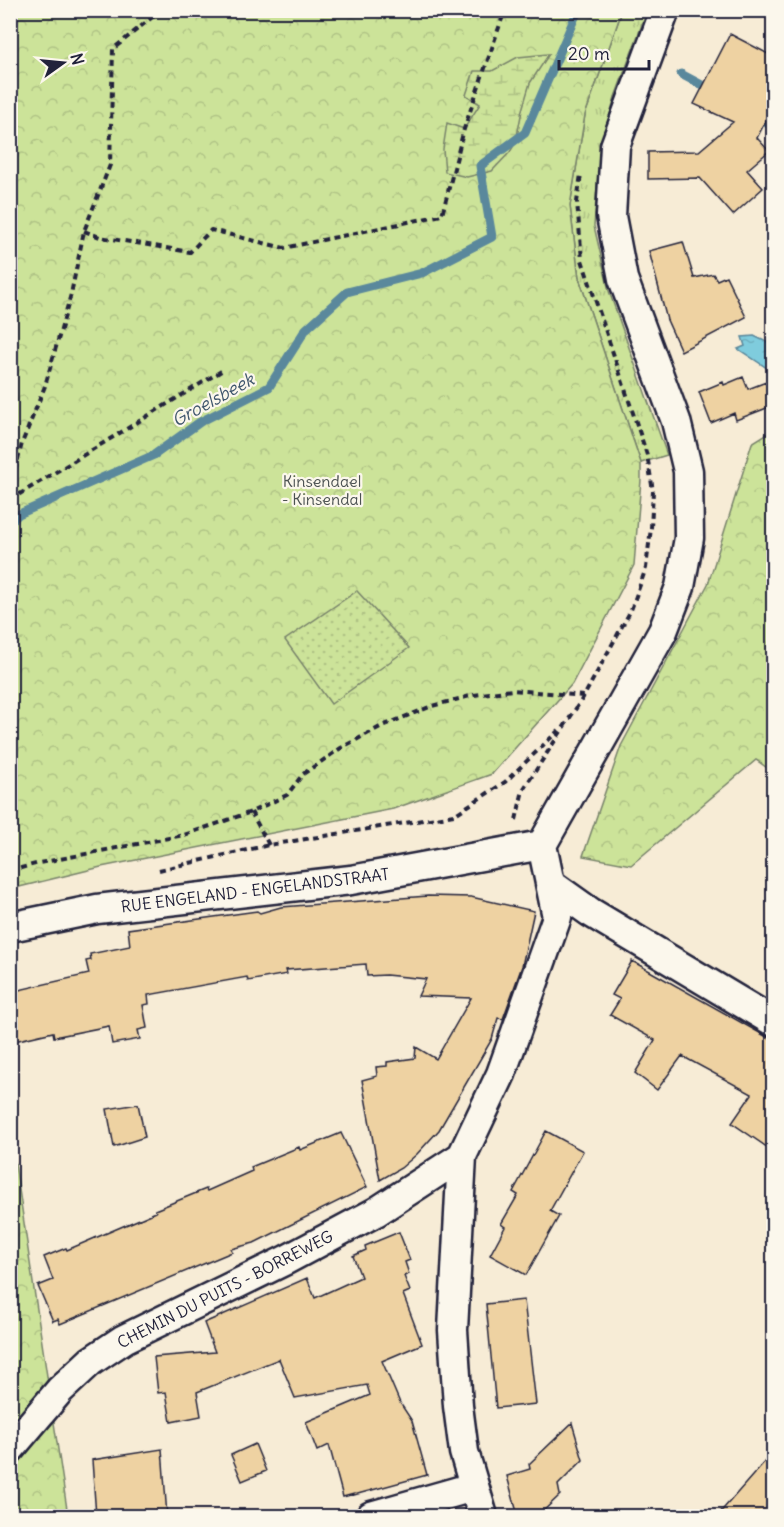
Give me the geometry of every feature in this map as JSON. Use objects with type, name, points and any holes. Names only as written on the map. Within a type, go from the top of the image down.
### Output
[{"type":"street","points":[[483,1516],[464,1452],[458,1406],[453,1330],[462,1156],[501,1074],[557,917],[552,885],[530,847],[663,631],[680,586],[689,538],[688,471],[676,421],[623,279],[611,216],[615,146],[665,10]]},
{"type":"street","name":"RUE ENGELAND - ENGELANDSTRAAT","points":[[10,927],[97,909],[351,880],[530,847]]},
{"type":"street","points":[[552,885],[590,912],[774,1022]]},
{"type":"street","name":"CHEMIN DU PUITS - BORREWEG","points":[[10,1449],[60,1390],[91,1361],[124,1339],[286,1260],[376,1212],[462,1156]]},
{"type":"street","points":[[371,1516],[473,1487]]},
{"type":"path","points":[[10,490],[22,443],[45,386],[71,294],[84,231],[110,165],[113,49],[161,10]]},
{"type":"path","points":[[84,231],[100,237],[190,252],[211,230],[284,248],[442,215],[464,129],[505,10]]},
{"type":"path","points":[[530,847],[515,824],[523,790],[584,696],[631,610],[646,568],[651,528],[653,491],[647,455],[582,260],[577,202],[583,167]]},
{"type":"path","points":[[10,500],[223,370]]},
{"type":"path","points":[[10,871],[39,863],[184,835],[250,812],[287,795],[303,774],[341,748],[382,726],[432,706],[474,695],[513,690],[584,696]]},
{"type":"path","points":[[153,871],[269,845],[454,815],[505,782],[564,725]]},
{"type":"path","points":[[250,812],[269,845]]},
{"type":"green space","name":"Kinsendael - Kinsendal","points":[[10,11],[622,11],[585,115],[570,206],[579,278],[641,463],[634,565],[572,684],[492,774],[393,809],[101,867],[11,889]]},
{"type":"green space","points":[[622,11],[647,11],[615,97],[600,148],[594,226],[609,291],[667,455],[641,463],[579,278],[570,206],[585,115]]},
{"type":"green space","points":[[549,54],[530,83],[516,142],[510,152],[492,171],[467,177],[445,172],[443,149],[447,123],[464,129],[480,104],[466,95],[474,71],[492,71],[518,57]]},
{"type":"green space","points":[[773,430],[773,772],[756,760],[631,865],[583,856],[621,746],[708,584],[752,443]]},
{"type":"green space","points":[[357,591],[409,648],[331,704],[285,640]]},
{"type":"green space","points":[[10,1144],[15,1163],[68,1516],[11,1516]]},
{"type":"water","points":[[754,336],[773,345],[773,372],[738,349],[745,346],[742,337]]},
{"type":"building","points":[[730,34],[774,57],[774,105],[757,138],[769,151],[747,170],[763,188],[733,215],[700,178],[648,179],[648,152],[699,151],[733,122],[694,104]]},
{"type":"building","points":[[683,242],[694,278],[713,274],[717,280],[726,276],[746,317],[681,351],[667,320],[649,251]]},
{"type":"building","points":[[743,377],[748,389],[766,382],[772,406],[736,420],[734,413],[711,423],[699,392]]},
{"type":"building","points":[[428,896],[471,897],[534,911],[522,966],[503,1019],[498,1018],[492,1039],[439,1130],[401,1168],[380,1180],[362,1080],[377,1076],[376,1067],[387,1066],[387,1062],[415,1058],[416,1047],[436,1059],[471,998],[418,996],[426,979],[386,975],[367,976],[366,964],[286,970],[287,974],[248,981],[247,977],[148,995],[149,1004],[143,1005],[147,1028],[138,1030],[140,1039],[112,1044],[109,1026],[54,1037],[53,1032],[10,1042],[10,992],[89,974],[86,961],[91,960],[90,954],[130,946],[128,929],[257,911],[260,913],[281,907]]},
{"type":"building","points":[[632,961],[774,1041],[774,1152],[732,1123],[752,1094],[682,1056],[657,1090],[635,1073],[655,1040],[610,1015],[620,999],[612,995]]},
{"type":"building","points":[[138,1104],[145,1137],[114,1147],[107,1109]]},
{"type":"building","points":[[546,1131],[583,1151],[550,1211],[559,1216],[526,1275],[490,1255],[505,1227],[501,1224],[518,1195],[513,1192]]},
{"type":"building","points":[[341,1133],[367,1187],[254,1243],[231,1249],[232,1252],[60,1324],[58,1319],[53,1321],[38,1286],[53,1280],[44,1257],[66,1248],[67,1250],[206,1189],[207,1191],[252,1171],[251,1167]]},
{"type":"building","points":[[399,1232],[410,1260],[405,1262],[409,1274],[404,1276],[410,1291],[403,1294],[422,1344],[382,1361],[400,1403],[412,1421],[427,1475],[343,1497],[329,1445],[317,1451],[306,1422],[370,1395],[367,1385],[295,1398],[279,1359],[197,1392],[201,1416],[171,1422],[166,1392],[158,1393],[154,1357],[215,1352],[204,1323],[307,1278],[315,1298],[361,1277],[353,1256],[366,1250],[365,1246]]},
{"type":"building","points":[[524,1300],[536,1404],[496,1408],[486,1304]]},
{"type":"building","points":[[572,1423],[583,1460],[558,1485],[560,1495],[538,1516],[518,1516],[507,1476],[530,1469],[529,1464]]},
{"type":"building","points":[[255,1444],[266,1471],[242,1481],[231,1455]]},
{"type":"building","points":[[162,1449],[167,1516],[96,1516],[92,1460]]},
{"type":"building","points":[[774,1451],[774,1516],[717,1516]]},
{"type":"waterway","name":"Groelsbeek","points":[[10,522],[19,514],[154,455],[200,422],[269,387],[306,329],[347,292],[422,273],[492,237],[480,166],[525,133],[578,10]]},
{"type":"waterway","points":[[681,74],[713,91]]},
{"type":"waterway","points":[[756,115],[774,128]]}]
